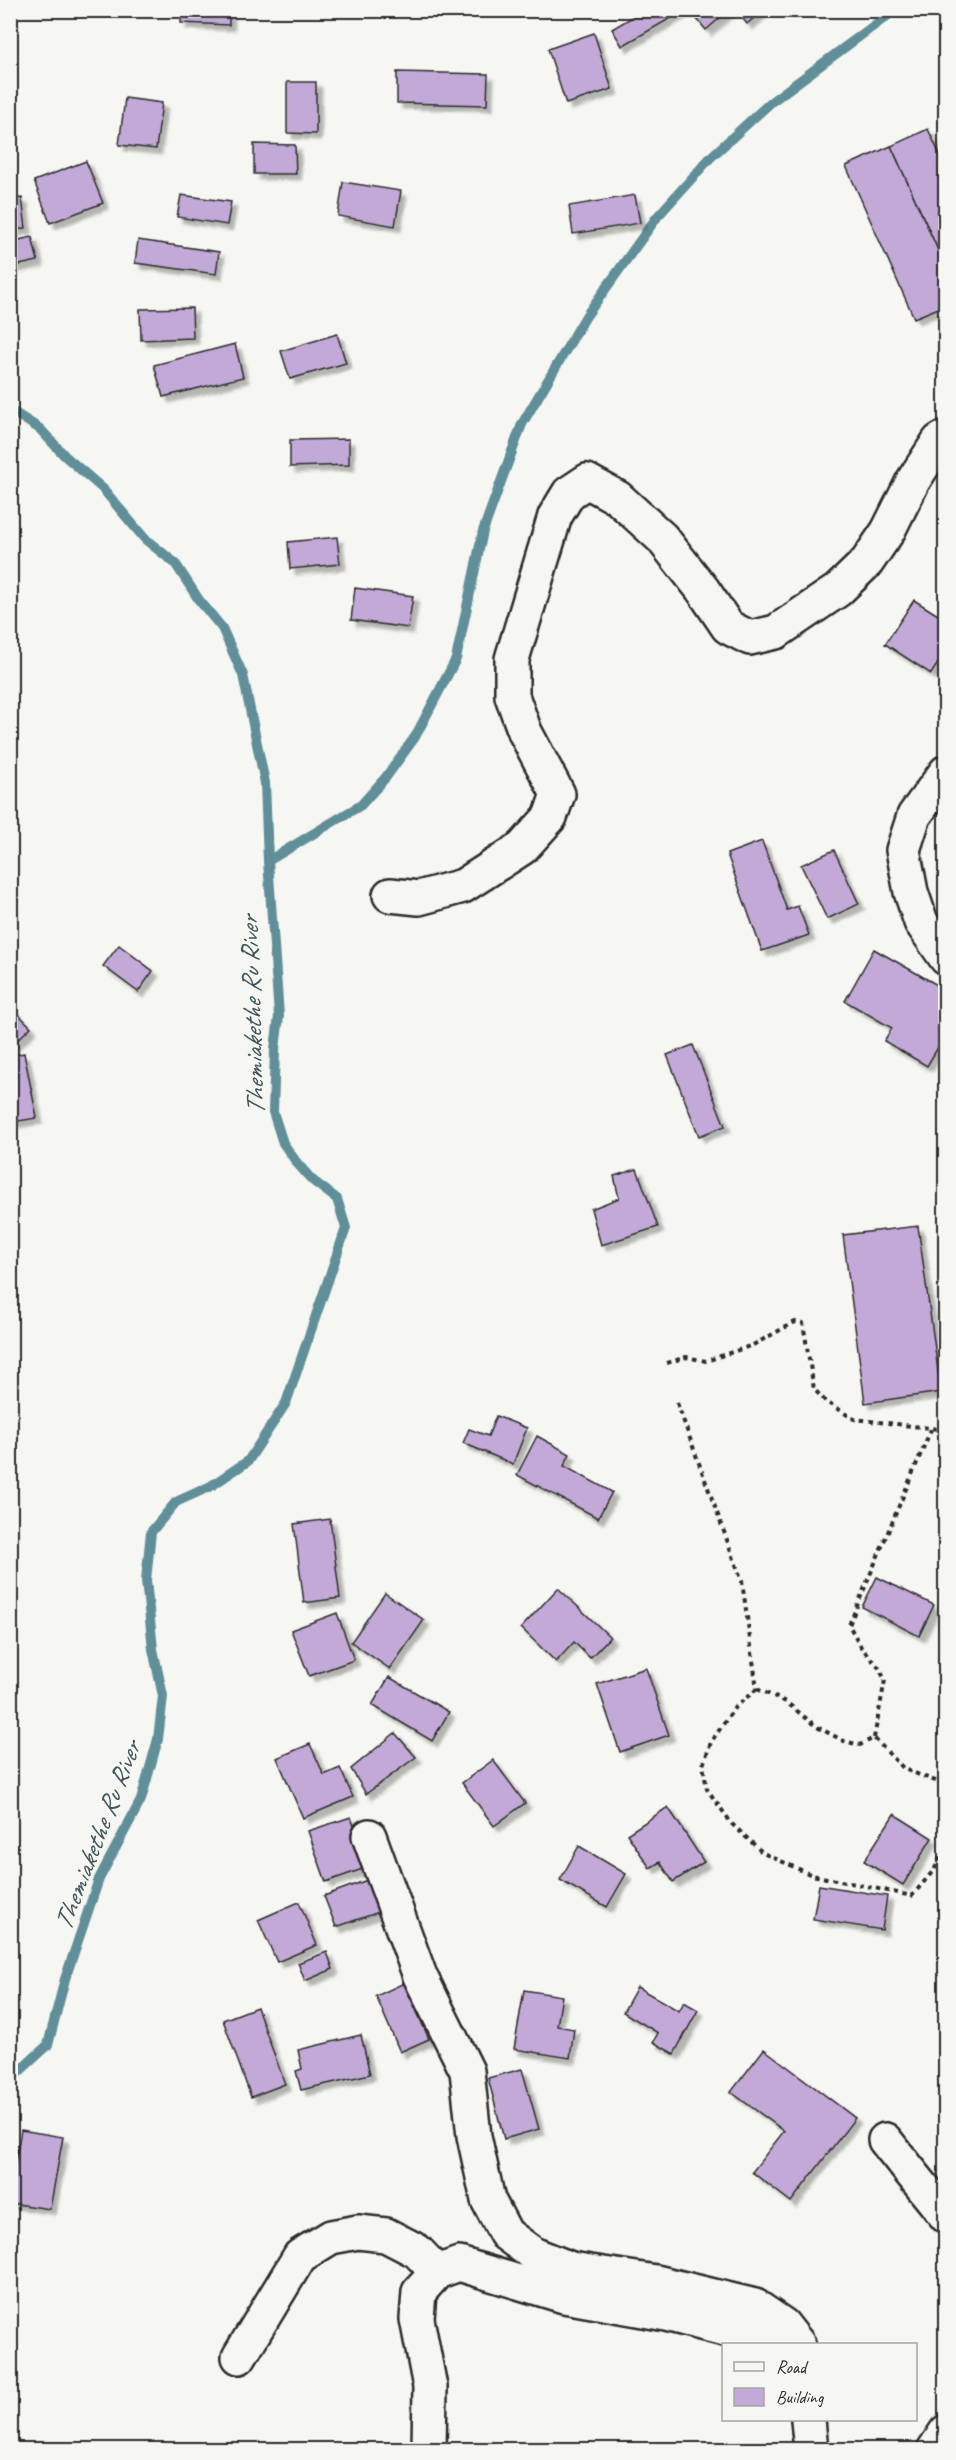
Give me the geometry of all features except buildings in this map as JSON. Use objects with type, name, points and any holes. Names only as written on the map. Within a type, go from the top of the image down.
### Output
[{"type":"street","points":[[390,895],[418,898],[463,886],[522,848],[550,817],[558,794],[525,732],[512,696],[512,659],[555,516],[569,493],[587,481],[618,498],[662,538],[703,590],[728,627],[750,638],[776,632],[838,590],[867,562],[888,531],[913,481],[939,441],[945,436]]},
{"type":"street","points":[[945,772],[914,816],[903,850],[911,892],[921,922],[945,958]]},
{"type":"street","points":[[369,1836],[420,1976],[467,2072],[474,2136],[488,2200],[506,2234],[533,2254],[571,2270],[656,2282],[755,2306],[783,2325],[797,2343]]},
{"type":"street","points":[[885,2140],[945,2216]]},
{"type":"street","points":[[239,2357],[300,2256],[331,2237],[358,2232],[386,2235],[417,2251],[437,2272]]},
{"type":"street","points":[[429,2450],[430,2387],[417,2319],[419,2292],[437,2272],[459,2264],[564,2296],[666,2314],[748,2335],[760,2343]]},
{"type":"street","points":[[808,2421],[811,2450]]},
{"type":"street","points":[[934,2450],[945,2432]]},
{"type":"path","points":[[667,1363],[686,1357],[706,1361],[753,1345],[795,1322],[803,1323],[814,1389],[826,1402],[854,1419],[945,1430]]},
{"type":"path","points":[[677,1403],[742,1581],[757,1689]]},
{"type":"path","points":[[874,1738],[885,1680],[879,1668],[861,1647],[849,1625],[932,1427]]},
{"type":"path","points":[[757,1689],[786,1702],[817,1727],[844,1741],[860,1745],[874,1738]]},
{"type":"path","points":[[757,1689],[735,1707],[711,1742],[704,1765],[707,1789],[732,1824],[763,1853],[812,1875],[912,1896],[934,1870],[945,1848]]},
{"type":"path","points":[[874,1738],[904,1769],[945,1785]]},
{"type":"waterway","points":[[268,861],[361,805],[386,777],[415,737],[456,659],[483,531],[522,424],[586,316],[657,217],[711,157],[771,102],[895,10]]},
{"type":"waterway","name":"Themiakethe Ru River","points":[[10,410],[40,429],[65,456],[103,489],[145,539],[175,563],[199,600],[222,628],[243,675],[265,783],[279,1016],[275,1049],[273,1112],[283,1143],[312,1180],[337,1199],[346,1228],[286,1403],[248,1461],[211,1486],[176,1502],[151,1532],[146,1580],[153,1649],[163,1696],[158,1739],[141,1800],[99,1879],[65,1979],[48,2045],[10,2080]]}]
